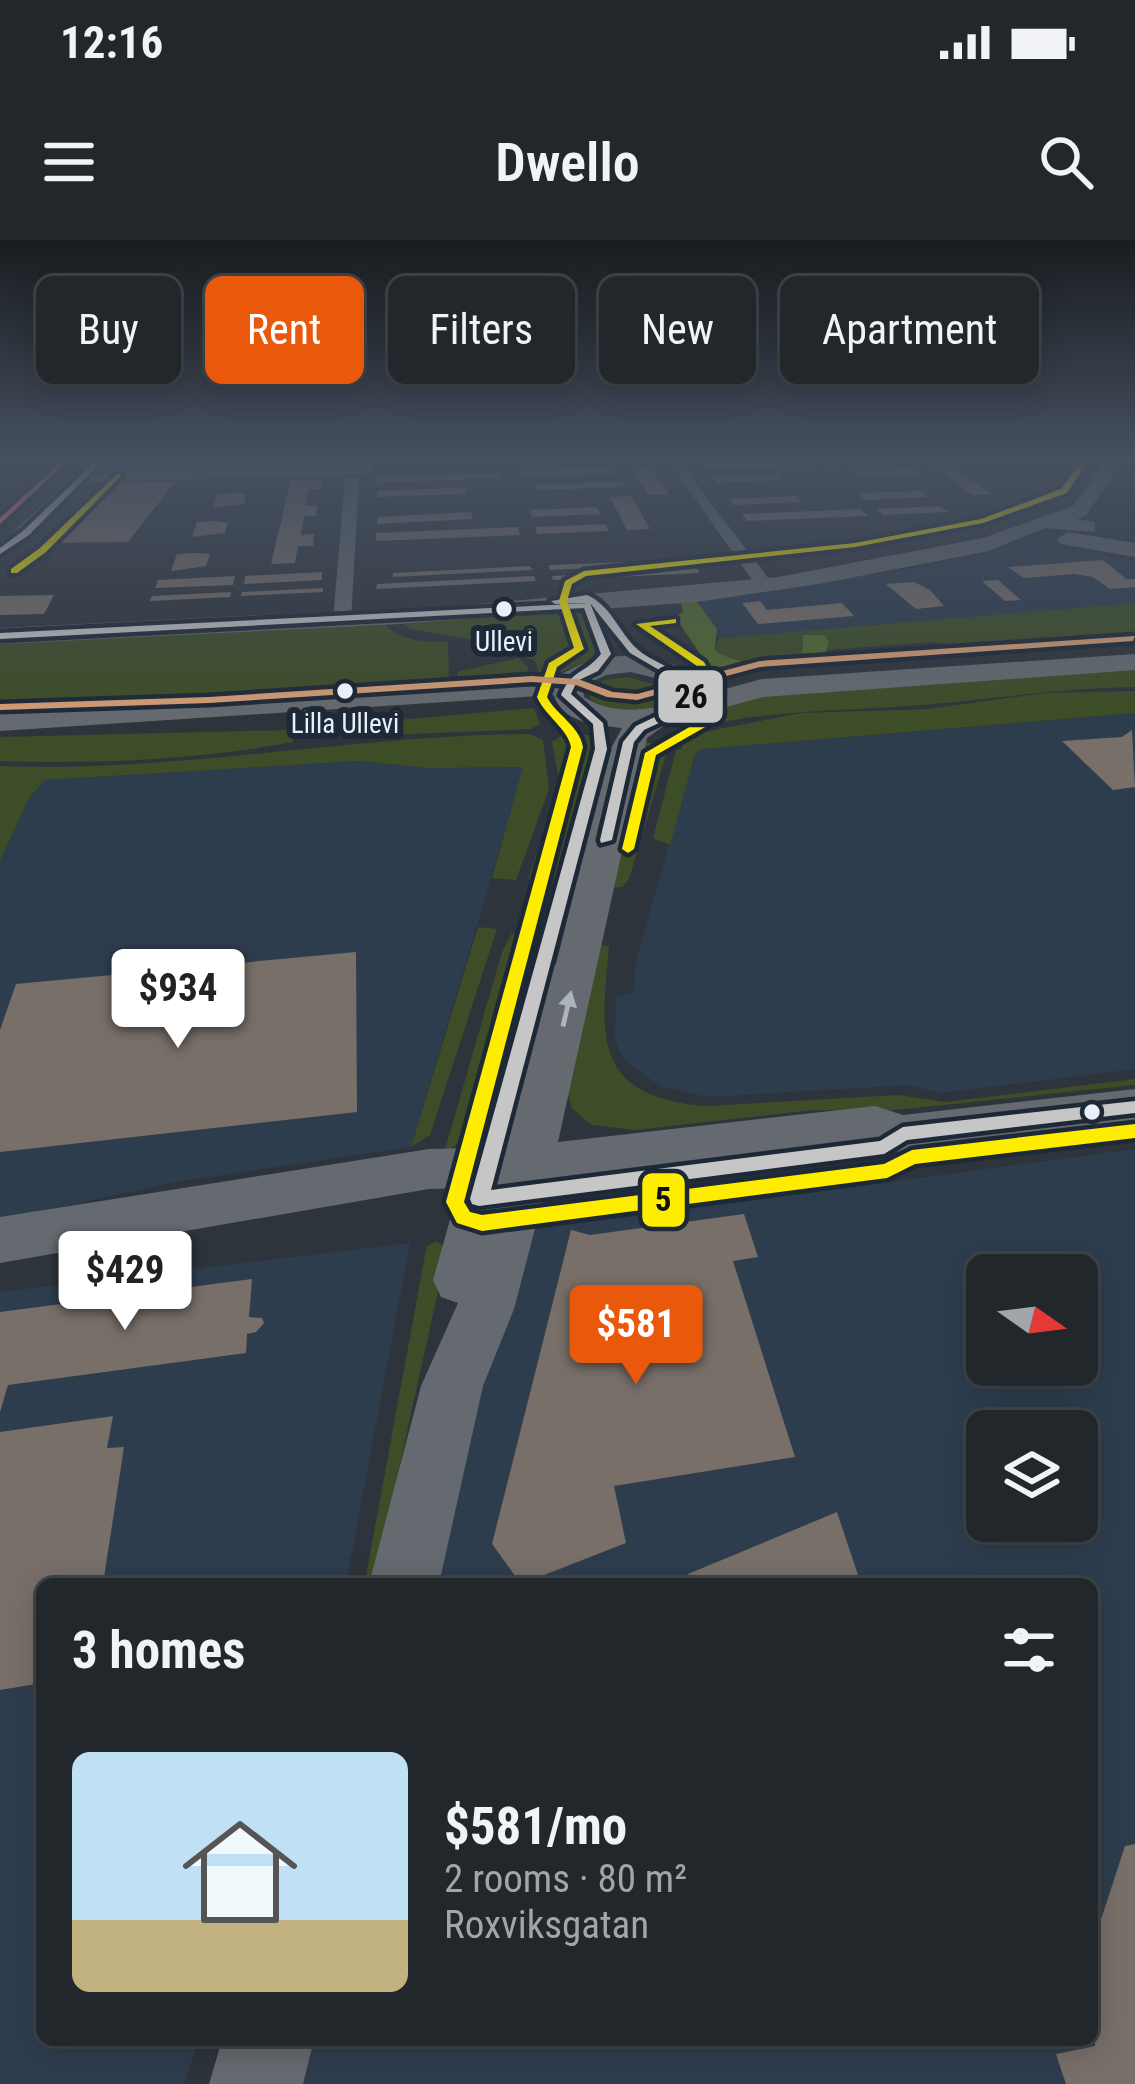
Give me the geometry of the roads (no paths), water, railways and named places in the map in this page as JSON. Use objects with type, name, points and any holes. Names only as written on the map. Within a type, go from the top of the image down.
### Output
[{"type":"street","points":[[342,620],[347,544]]},
{"type":"street","points":[[734,544],[764,584]]},
{"type":"street","points":[[0,635],[603,606],[860,569],[988,544]]},
{"type":"street","points":[[603,606],[764,584]]},
{"type":"street","points":[[405,1578],[452,1386],[456,1308],[503,1182],[547,1093],[625,752],[634,733],[671,713],[692,693],[626,644],[603,606]]},
{"type":"street","points":[[582,693],[606,654],[603,606]]},
{"type":"street","points":[[0,726],[210,724],[519,703],[582,693],[628,665],[737,676],[1135,650]]},
{"type":"street","points":[[582,693],[622,721],[783,686],[1135,662]]},
{"type":"street","points":[[503,1182],[602,749],[602,731],[582,693]]},
{"type":"street","points":[[547,1093],[554,1110],[579,1134],[641,1153]]},
{"type":"street","points":[[0,1259],[503,1182],[641,1153],[875,1125],[903,1134],[1135,1107]]},
{"type":"street","points":[[0,1240],[429,1169],[503,1182],[884,1147],[903,1134]]},
{"type":"street","points":[[256,2084],[266,2046]]},
{"type":"place","name":"Ullevi","points":[[504,609]]},
{"type":"place","name":"Lilla Ullevi","points":[[345,691]]}]
